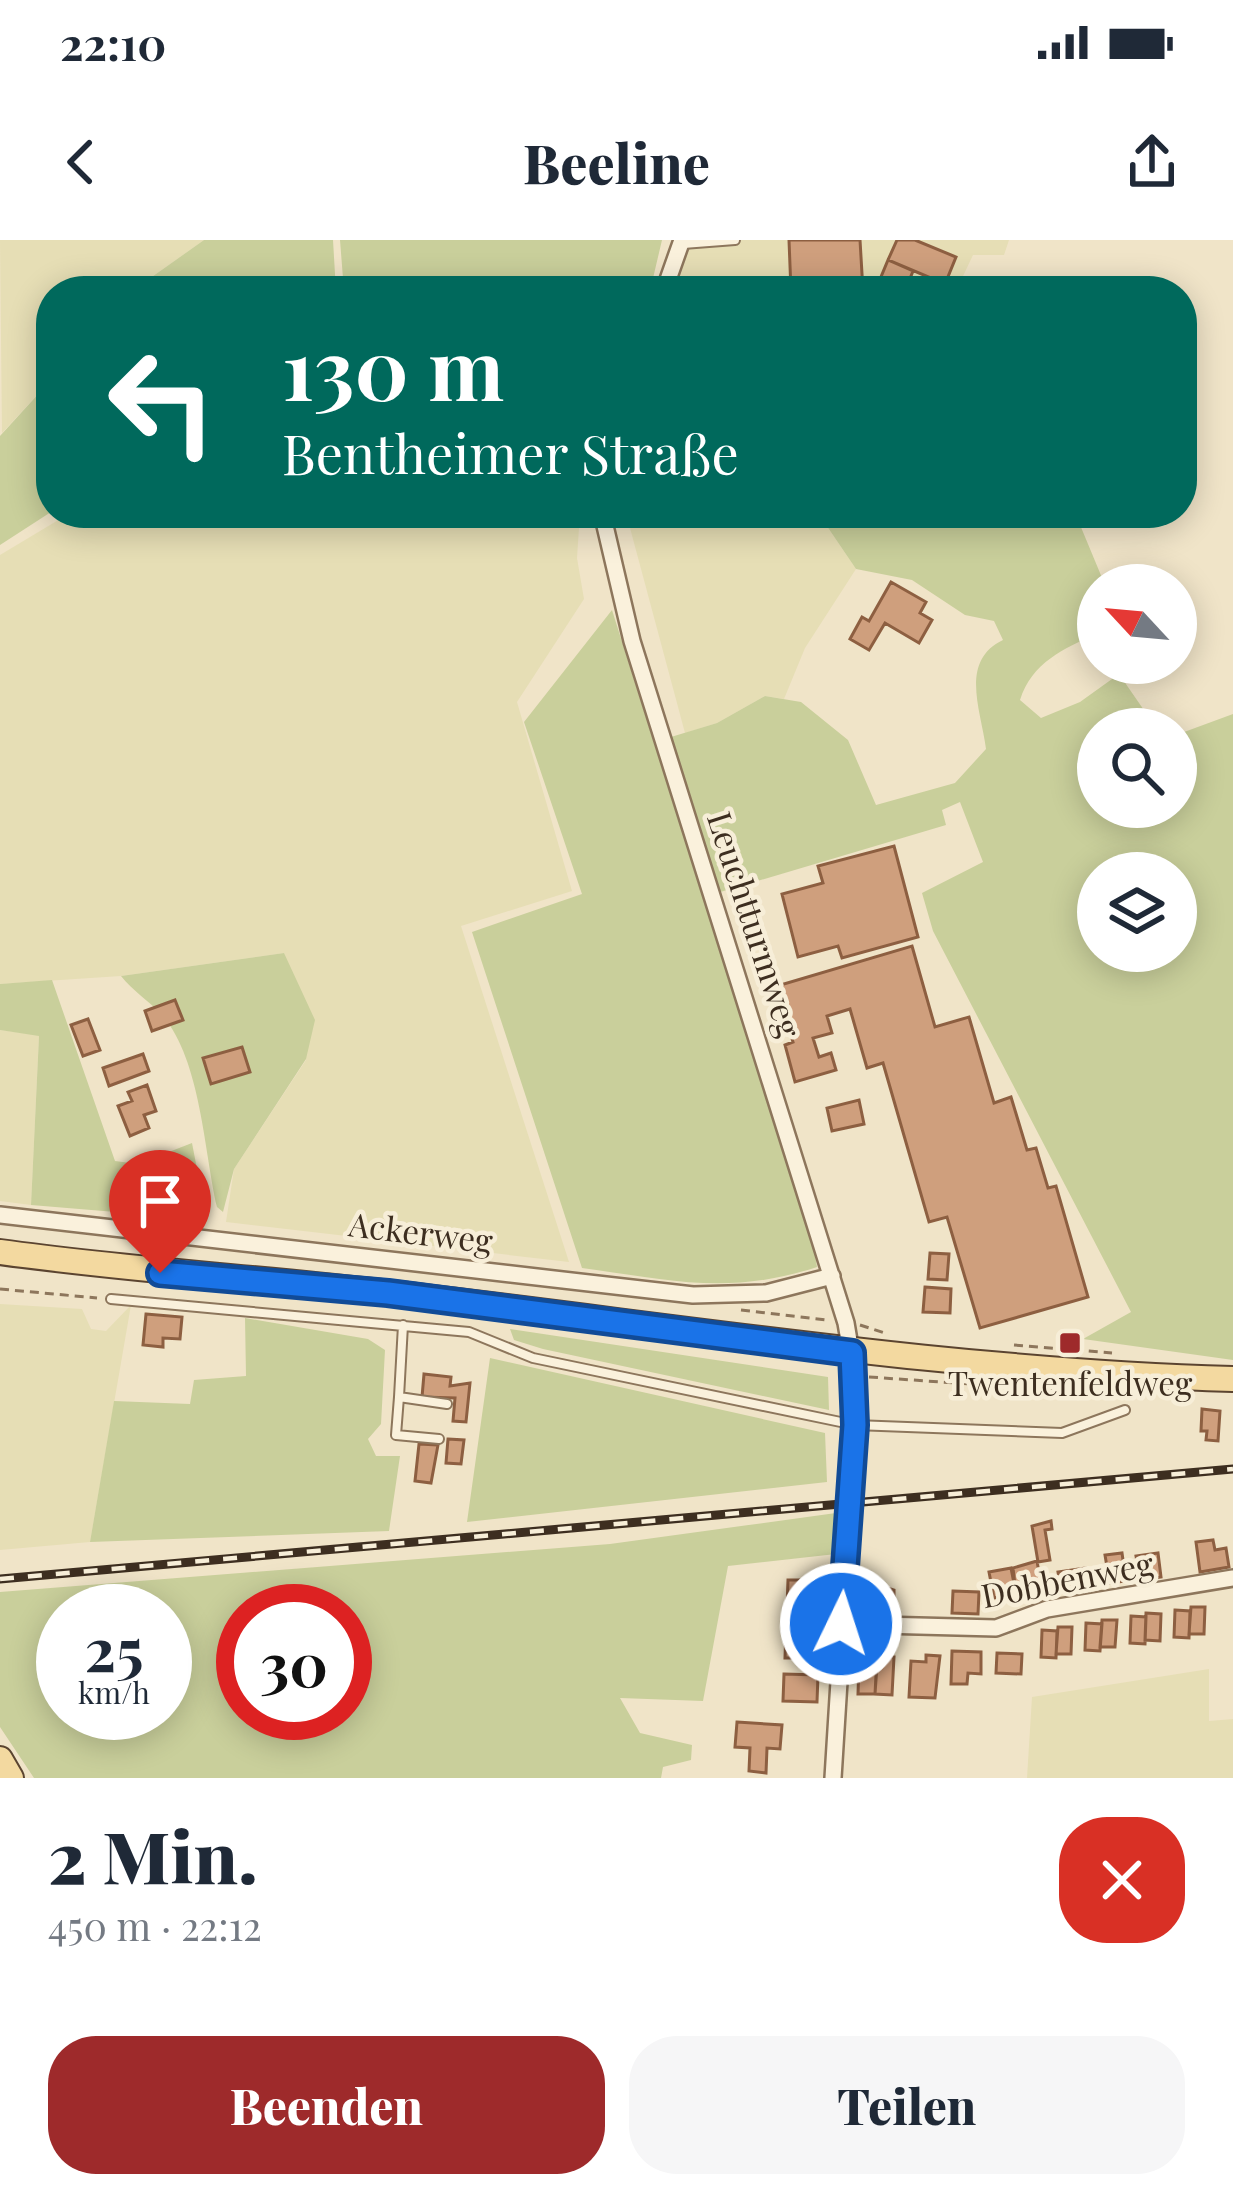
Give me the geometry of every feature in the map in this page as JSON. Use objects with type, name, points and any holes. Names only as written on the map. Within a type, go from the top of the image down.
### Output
[{"type":"main road","points":[[0,1252],[388,1293],[852,1353],[1106,1376],[1233,1379]]},
{"type":"main road","points":[[0,1264],[91,1264]]},
{"type":"main road","points":[[0,1760],[11,1778]]},
{"type":"street","points":[[669,276],[681,242]]},
{"type":"street","name":"Leuchtturmweg","points":[[606,528],[632,641],[832,1276],[852,1353]]},
{"type":"street","name":"Ackerweg","points":[[0,1215],[693,1295],[766,1293],[832,1276]]},
{"type":"street","points":[[833,1778],[855,1425],[852,1353]]},
{"type":"street","name":"Dobbenweg","points":[[841,1624],[996,1628],[1047,1609],[1233,1578]]},
{"type":"lane","points":[[681,242],[735,240]]},
{"type":"lane","points":[[111,1299],[469,1332],[533,1358],[855,1425],[1062,1433],[1125,1410]]},
{"type":"lane","points":[[403,1324],[396,1435],[439,1438]]},
{"type":"lane","points":[[399,1397],[447,1404]]},
{"type":"path","points":[[0,1289],[111,1299]]},
{"type":"shaded area","points":[[0,240],[204,240],[153,276],[36,276],[36,396],[2,433]]},
{"type":"shaded area","points":[[689,240],[1009,240],[1004,255],[973,255],[963,276],[676,276]]},
{"type":"shaded area","points":[[45,528],[579,528],[577,558],[584,599],[517,702],[572,891],[461,926],[569,1262],[226,1222],[234,1169],[306,1060],[284,953],[121,976],[0,984],[0,555]]},
{"type":"shaded area","points":[[630,528],[828,528],[856,569],[805,648],[784,699],[765,696],[717,723],[685,733]]},
{"type":"shaded area","points":[[0,1030],[39,1035],[31,1205],[0,1201]]},
{"type":"shaded area","points":[[0,1304],[82,1309],[91,1329],[106,1331],[131,1305],[90,1542],[0,1550]]},
{"type":"shaded area","points":[[1209,1669],[1209,1721],[1233,1719],[1233,1778],[1027,1778],[1032,1697]]},
{"type":"green space","points":[[204,240],[333,240],[335,276],[153,276]]},
{"type":"green space","points":[[340,240],[662,240],[654,276],[343,276]]},
{"type":"green space","points":[[36,396],[36,522],[0,545],[0,436]]},
{"type":"green space","points":[[828,528],[1081,528],[1096,564],[1077,564],[1077,643],[1050,658],[1032,676],[1020,700],[1041,718],[1080,702],[1105,684],[1126,684],[1142,708],[1077,708],[1077,828],[1197,828],[1197,727],[1233,714],[1233,1360],[1083,1339],[1131,1312],[933,931],[922,893],[983,862],[960,802],[942,810],[946,825],[717,893],[671,737],[717,723],[765,696],[801,702],[848,740],[876,805],[955,783],[986,749],[977,673],[989,649],[1003,640],[994,621],[965,615],[912,580],[856,569]]},
{"type":"green space","points":[[612,610],[817,1267],[727,1283],[672,1281],[582,1268],[472,932],[582,894],[524,722]]},
{"type":"green space","points":[[284,953],[315,1020],[306,1059],[234,1169],[223,1212],[217,1207],[185,1056],[162,1015],[121,976]]},
{"type":"green space","points":[[52,980],[115,1161],[138,1164],[192,1143],[203,1200],[200,1219],[31,1205],[39,1036],[0,1030],[0,984]]},
{"type":"green space","points":[[245,1318],[368,1339],[385,1350],[381,1424],[368,1439],[376,1456],[400,1456],[389,1531],[90,1542],[114,1401],[190,1404],[194,1380],[246,1376]]},
{"type":"green space","points":[[510,1329],[828,1377],[829,1410],[543,1349],[514,1340]]},
{"type":"green space","points":[[490,1358],[825,1433],[827,1482],[467,1522]]},
{"type":"green space","points":[[836,1513],[836,1554],[728,1566],[703,1701],[620,1698],[640,1733],[692,1745],[691,1760],[663,1767],[661,1778],[34,1778],[0,1727],[0,1592],[36,1589],[36,1740],[192,1740],[192,1584],[102,1584],[610,1544]]},
{"type":"building","points":[[789,240],[860,240],[862,276],[790,276]]},
{"type":"building","points":[[897,240],[915,240],[956,257],[948,276],[926,276],[888,260]]},
{"type":"building","points":[[888,260],[913,271],[911,276],[881,276]]},
{"type":"building","points":[[891,582],[926,602],[920,613],[932,620],[919,643],[885,623],[869,650],[850,639],[862,617],[869,621]]},
{"type":"building","points":[[894,846],[918,937],[842,958],[838,946],[798,957],[782,894],[823,883],[818,866]]},
{"type":"building","points":[[912,946],[935,1027],[969,1017],[994,1103],[1011,1097],[1027,1150],[1036,1148],[1048,1188],[1056,1186],[1088,1297],[980,1328],[947,1217],[929,1222],[883,1063],[867,1068],[850,1009],[827,1016],[832,1033],[813,1038],[819,1057],[831,1053],[836,1070],[795,1082],[785,1045],[793,1042],[777,986]]},
{"type":"building","points":[[175,1000],[183,1020],[152,1031],[145,1011]]},
{"type":"building","points":[[88,1019],[100,1050],[83,1056],[71,1025]]},
{"type":"building","points":[[242,1047],[250,1072],[211,1084],[203,1058]]},
{"type":"building","points":[[143,1054],[149,1071],[109,1086],[103,1068]]},
{"type":"building","points":[[147,1085],[156,1111],[144,1115],[149,1128],[130,1136],[118,1106],[132,1101],[128,1092]]},
{"type":"building","points":[[859,1100],[864,1124],[832,1131],[827,1108]]},
{"type":"building","points":[[930,1253],[949,1254],[947,1280],[928,1279]]},
{"type":"building","points":[[925,1287],[951,1289],[950,1313],[923,1312]]},
{"type":"building","points":[[146,1314],[182,1317],[180,1339],[163,1338],[163,1347],[143,1345]]},
{"type":"building","points":[[424,1374],[451,1377],[450,1386],[470,1383],[466,1422],[453,1421],[455,1398],[422,1397]]},
{"type":"building","points":[[1202,1409],[1220,1411],[1218,1441],[1206,1440],[1207,1431],[1201,1431]]},
{"type":"building","points":[[448,1439],[464,1440],[461,1464],[446,1463]]},
{"type":"building","points":[[419,1444],[438,1445],[431,1483],[415,1481]]},
{"type":"building","points":[[1051,1521],[1052,1529],[1045,1530],[1050,1560],[1038,1562],[1032,1526]]},
{"type":"building","points":[[1213,1540],[1215,1550],[1226,1548],[1229,1567],[1200,1572],[1196,1542]]},
{"type":"building","points":[[1122,1553],[1126,1581],[1101,1584],[1099,1568],[1107,1567],[1105,1555]]},
{"type":"building","points":[[1158,1553],[1161,1577],[1140,1580],[1136,1556]]},
{"type":"building","points":[[1037,1561],[1042,1590],[1016,1594],[1013,1568]]},
{"type":"building","points":[[1011,1568],[1016,1594],[994,1598],[989,1572]]},
{"type":"building","points":[[1086,1568],[1089,1585],[1061,1590],[1058,1572]]},
{"type":"building","points":[[788,1580],[810,1580],[809,1608],[787,1607]]},
{"type":"building","points":[[869,1582],[894,1590],[894,1604],[866,1609]]},
{"type":"building","points":[[953,1591],[979,1592],[978,1614],[952,1613]]},
{"type":"building","points":[[1191,1607],[1205,1607],[1204,1634],[1189,1634]]},
{"type":"building","points":[[1175,1610],[1190,1611],[1189,1638],[1174,1637]]},
{"type":"building","points":[[1146,1613],[1161,1614],[1160,1641],[1145,1640]]},
{"type":"building","points":[[1131,1616],[1146,1617],[1145,1644],[1130,1643]]},
{"type":"building","points":[[1102,1620],[1117,1620],[1115,1647],[1100,1647]]},
{"type":"building","points":[[1086,1623],[1102,1624],[1100,1651],[1085,1650]]},
{"type":"building","points":[[1058,1627],[1072,1627],[1071,1654],[1056,1654]]},
{"type":"building","points":[[786,1628],[812,1628],[812,1658],[785,1658]]},
{"type":"building","points":[[1042,1630],[1057,1631],[1056,1658],[1041,1657]]},
{"type":"building","points":[[952,1651],[981,1652],[981,1674],[968,1673],[967,1684],[951,1684]]},
{"type":"building","points":[[997,1653],[1022,1654],[1021,1674],[996,1673]]},
{"type":"building","points":[[926,1655],[940,1656],[935,1698],[909,1697],[911,1661],[926,1662]]},
{"type":"building","points":[[877,1657],[894,1657],[892,1695],[875,1694]]},
{"type":"building","points":[[859,1662],[877,1665],[875,1694],[858,1694]]},
{"type":"building","points":[[784,1674],[818,1675],[817,1702],[783,1701]]},
{"type":"building","points":[[737,1722],[782,1725],[780,1749],[767,1748],[766,1773],[749,1771],[750,1748],[735,1747]]},
{"type":"railway","points":[[0,1579],[1233,1469]]},
{"type":"place","name":"Twentenfeldweg","points":[[1070,1343]]},
{"type":"route","points":[[160,1273],[388,1293],[852,1353],[855,1425],[841,1624]]}]
